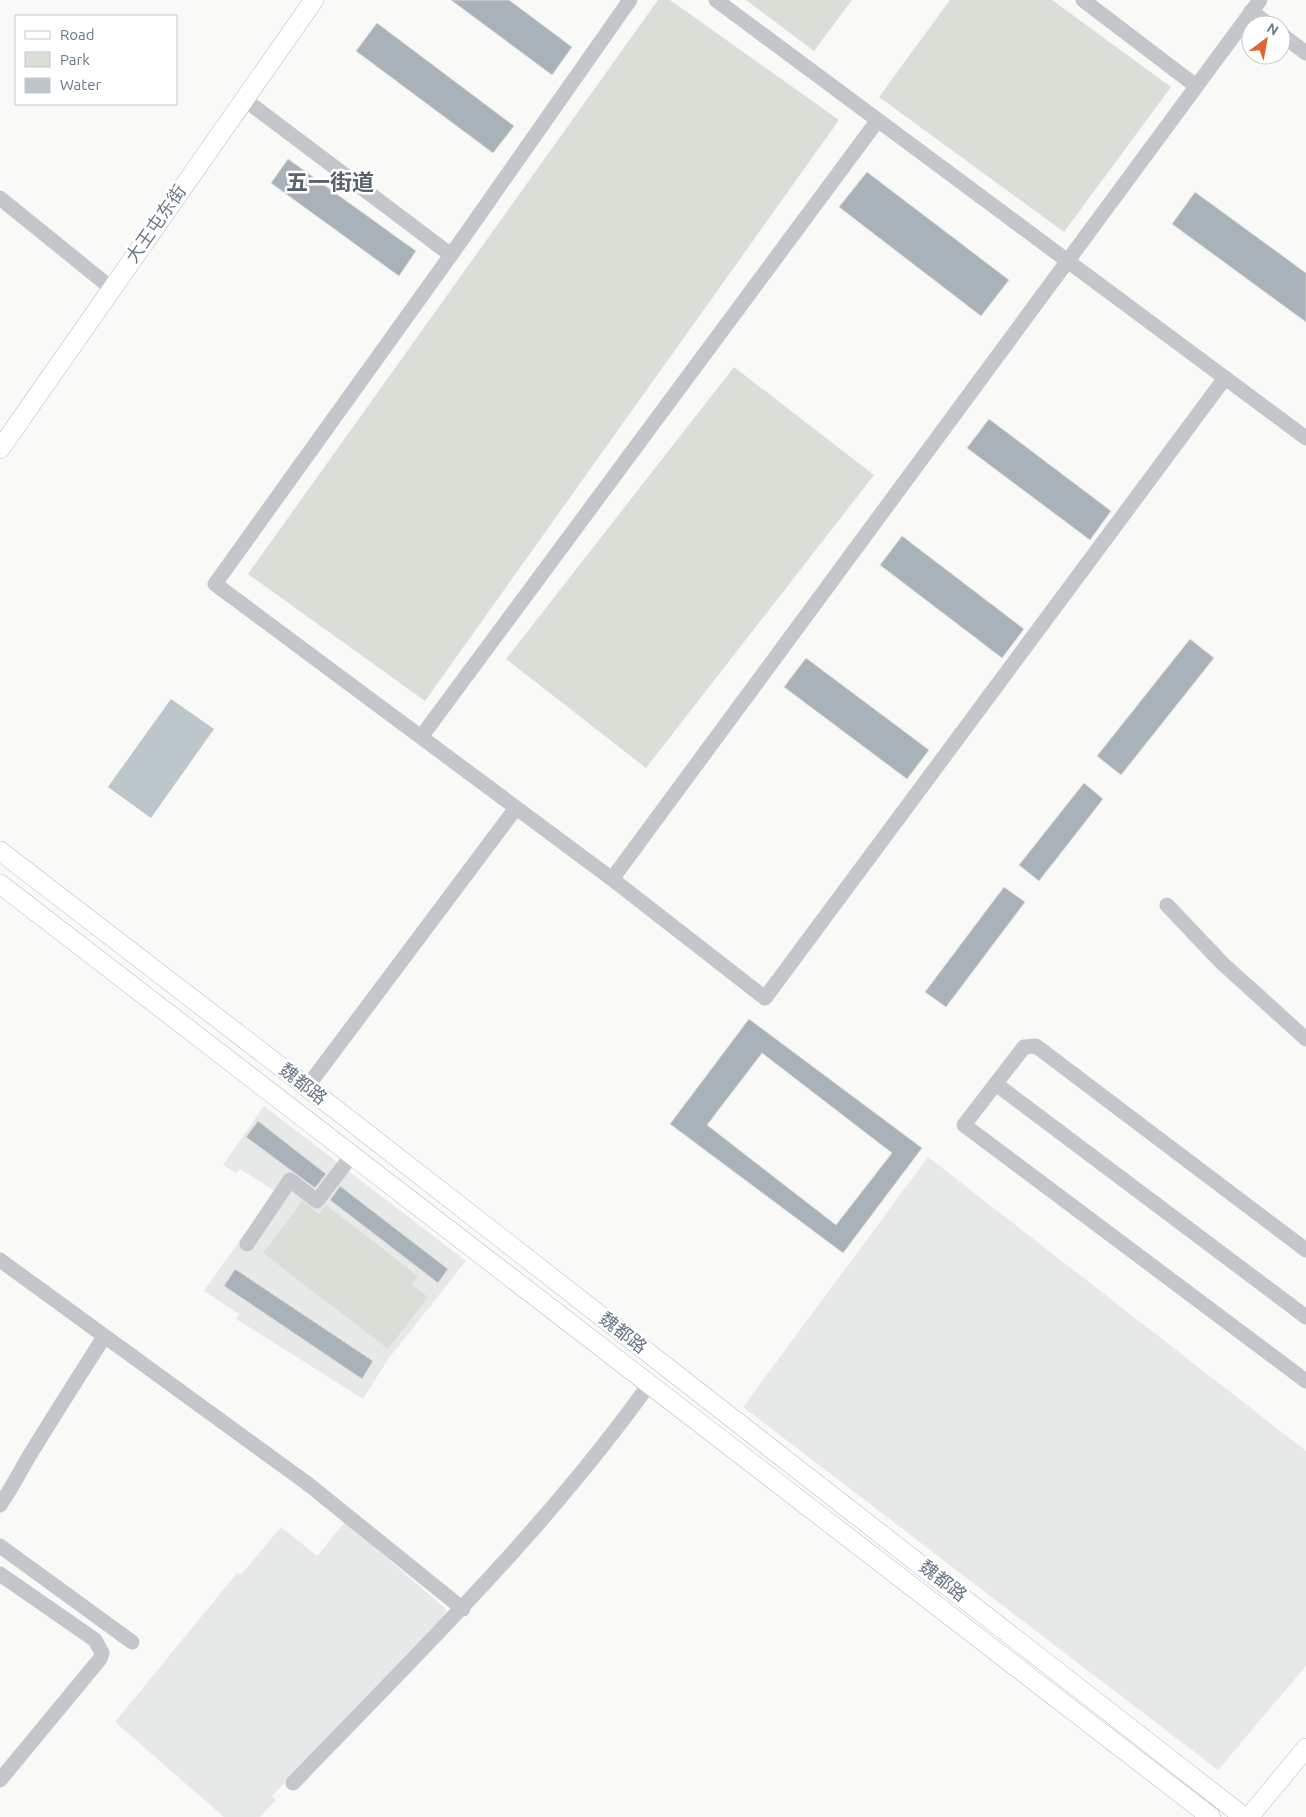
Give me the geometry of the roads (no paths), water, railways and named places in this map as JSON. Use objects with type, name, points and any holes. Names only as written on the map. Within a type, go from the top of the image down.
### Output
[{"type":"main road","name":"大王屯东街","points":[[0,449],[314,0]]},
{"type":"main road","name":"魏都路","points":[[0,852],[307,1087],[1244,1817]]},
{"type":"main road","name":"魏都路","points":[[1,889],[352,1155],[1211,1817]]},
{"type":"main road","points":[[1249,1817],[1306,1748]]},
{"type":"street","points":[[630,0],[451,255],[215,584],[612,879],[765,998],[1225,378]]},
{"type":"street","points":[[716,0],[1306,438]]},
{"type":"street","points":[[1083,0],[1196,86]]},
{"type":"street","points":[[612,879],[1255,6]]},
{"type":"street","points":[[1291,42],[1306,53]]},
{"type":"street","points":[[244,99],[451,255]]},
{"type":"street","points":[[421,737],[878,120]]},
{"type":"street","points":[[0,198],[111,288]]},
{"type":"street","points":[[307,1087],[516,808]]},
{"type":"street","points":[[1166,905],[1222,963],[1306,1039]]},
{"type":"street","points":[[1306,1250],[1036,1046],[1024,1048],[964,1125],[1306,1381]]},
{"type":"street","points":[[996,1084],[1306,1318]]},
{"type":"street","points":[[247,1244],[290,1180],[317,1201],[352,1155]]},
{"type":"street","points":[[0,1260],[308,1484],[463,1609]]},
{"type":"street","points":[[0,1505],[19,1477],[64,1398],[104,1337]]},
{"type":"street","points":[[293,1783],[463,1609],[610,1440],[650,1384]]},
{"type":"street","points":[[0,1546],[132,1642]]},
{"type":"street","points":[[0,1574],[95,1640],[102,1653],[100,1659],[0,1780]]},
{"type":"water","points":[[171,699],[214,729],[151,818],[108,787]]},
{"type":"district","name":"五一街道","points":[[330,182]]}]
